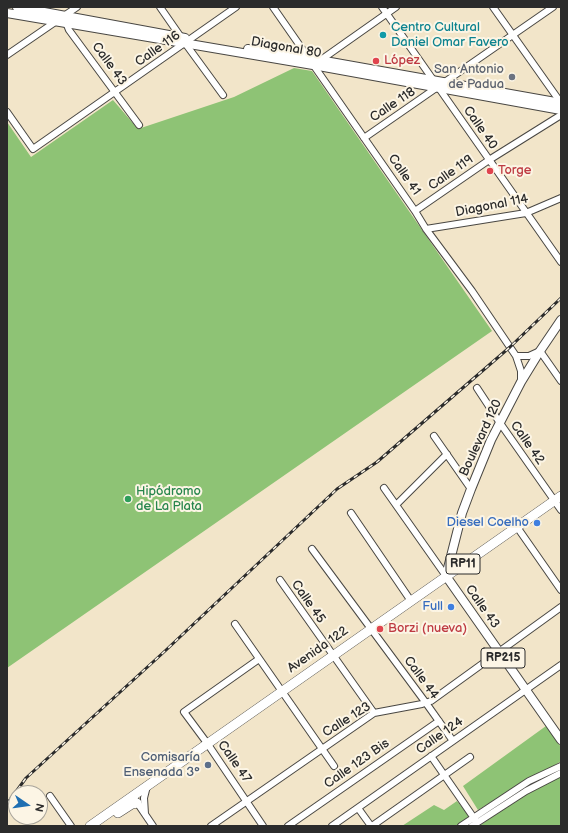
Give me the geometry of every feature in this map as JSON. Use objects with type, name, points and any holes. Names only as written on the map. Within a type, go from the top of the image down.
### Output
[{"type":"highway","name":"Avenida 122","points":[[90,826],[558,498]]},
{"type":"highway","points":[[99,819],[117,814],[136,803]]},
{"type":"main road","name":"Diagonal 80","points":[[17,7],[65,19],[439,84],[561,103]]},
{"type":"main road","name":"Diagonal 80","points":[[7,13],[56,21],[65,19]]},
{"type":"main road","name":"Diagonal 80","points":[[185,40],[308,58],[317,62]]},
{"type":"main road","name":"Diagonal 80","points":[[439,84],[561,110]]},
{"type":"main road","name":"Boulevard 120","points":[[446,576],[470,489],[500,423],[521,382],[561,320]]},
{"type":"main road","name":"Calle 43","points":[[446,576],[561,740]]},
{"type":"street","points":[[65,19],[77,7]]},
{"type":"street","points":[[160,7],[224,95]]},
{"type":"street","name":"Calle 116","points":[[7,112],[33,149],[185,40],[236,7]]},
{"type":"street","points":[[273,7],[308,58]]},
{"type":"street","name":"Calle 40","points":[[382,7],[439,84],[489,160],[561,262]]},
{"type":"street","points":[[317,62],[396,7]]},
{"type":"street","points":[[493,7],[561,103]]},
{"type":"street","name":"Calle 118","points":[[364,138],[439,84],[553,7]]},
{"type":"street","name":"Calle 43","points":[[65,19],[69,30],[139,125]]},
{"type":"street","points":[[7,55],[56,21]]},
{"type":"street","name":"Calle 41","points":[[317,62],[364,138],[516,356],[521,371],[521,382]]},
{"type":"street","name":"Calle 119","points":[[415,211],[489,160],[561,115]]},
{"type":"street","name":"Diagonal 114","points":[[426,229],[526,213],[561,198]]},
{"type":"street","points":[[516,356],[528,356],[540,351],[561,381]]},
{"type":"street","name":"Calle 42","points":[[477,388],[500,423],[558,498],[561,510]]},
{"type":"street","points":[[434,436],[470,489]]},
{"type":"street","points":[[396,505],[446,454]]},
{"type":"street","name":"Calle 43","points":[[384,488],[446,576]]},
{"type":"street","points":[[351,513],[411,601]]},
{"type":"street","points":[[517,527],[561,590]]},
{"type":"street","name":"Calle 44","points":[[312,549],[453,741]]},
{"type":"street","name":"Calle 45","points":[[280,580],[374,713]]},
{"type":"street","name":"Calle 123","points":[[211,826],[374,713],[426,703],[561,607]]},
{"type":"street","points":[[234,624],[334,766]]},
{"type":"street","name":"Calle 47","points":[[259,659],[184,712],[207,743],[263,826]]},
{"type":"street","name":"Calle 124","points":[[332,826],[561,665]]},
{"type":"street","name":"Calle 123 Bis","points":[[288,826],[439,721]]},
{"type":"street","points":[[431,756],[475,822]]},
{"type":"street","points":[[358,808],[372,826],[470,757]]},
{"type":"street","points":[[475,822],[529,782],[561,766]]},
{"type":"street","points":[[461,826],[475,822],[526,791],[561,773]]},
{"type":"street","points":[[145,814],[144,798],[147,786]]},
{"type":"street","points":[[136,793],[136,803],[153,826]]},
{"type":"street","points":[[50,796],[71,826]]},
{"type":"green space","name":"Hipódromo de La Plata","points":[[294,68],[312,71],[492,331],[7,668],[7,122],[31,157],[113,100],[138,129],[234,97]]},
{"type":"green space","points":[[546,726],[561,747],[561,761],[478,810],[463,786]]},
{"type":"green space","points":[[561,775],[561,826],[479,826],[523,796]]},
{"type":"green space","points":[[457,801],[470,817],[456,826],[402,826],[434,805],[444,810]]},
{"type":"railway","points":[[7,804],[26,778],[165,651],[337,489],[377,462],[510,347],[561,298]]},
{"type":"place","name":"Centro Cultural Daniel Omar Favero","points":[[383,35]]},
{"type":"place","name":"López","points":[[376,61]]},
{"type":"place","name":"San Antonio de Padua","points":[[512,77]]},
{"type":"place","name":"Torge","points":[[490,171]]},
{"type":"place","name":"Hipódromo de La Plata","points":[[128,499]]},
{"type":"place","name":"Diesel Coelho","points":[[537,523]]},
{"type":"place","name":"Full","points":[[451,607]]},
{"type":"place","name":"Borzi (nueva)","points":[[380,629]]},
{"type":"place","name":"Comisaría Ensenada 3°","points":[[208,765]]}]
